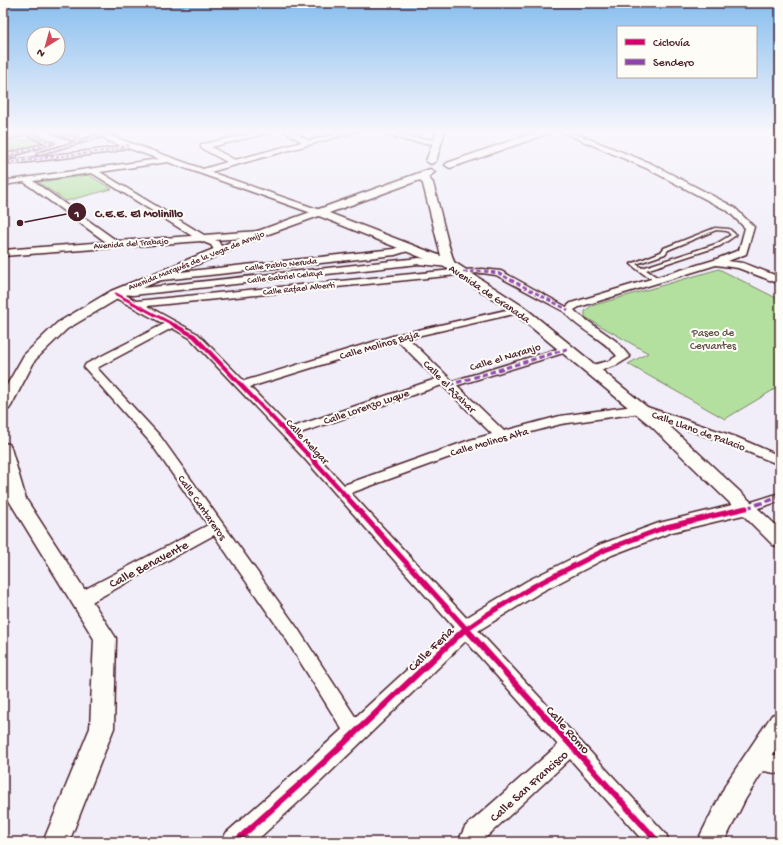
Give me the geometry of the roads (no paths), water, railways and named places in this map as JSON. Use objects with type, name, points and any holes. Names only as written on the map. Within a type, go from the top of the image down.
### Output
[{"type":"street","points":[[6,182],[98,170]]},
{"type":"street","points":[[197,170],[318,212]]},
{"type":"street","points":[[201,172],[206,170]]},
{"type":"street","name":"Avenida Marqués de la Vega de Armijo","points":[[3,406],[29,358],[62,326],[118,292],[259,234],[428,170]]},
{"type":"street","points":[[432,170],[428,183],[442,242],[449,264]]},
{"type":"street","points":[[568,310],[575,305],[716,262],[743,252],[750,227],[731,209],[657,170]]},
{"type":"street","points":[[94,171],[202,238],[215,243],[219,251]]},
{"type":"street","points":[[26,180],[115,244]]},
{"type":"street","name":"Avenida de Granada","points":[[318,212],[449,264],[519,310],[641,409]]},
{"type":"street","name":"Avenida del Trabajo","points":[[3,253],[259,234]]},
{"type":"street","name":"Calle Pablo Neruda","points":[[153,278],[395,252],[408,248]]},
{"type":"street","name":"Calle Gabriel Celaya","points":[[118,292],[133,292],[419,261],[449,264]]},
{"type":"street","points":[[716,262],[740,265],[780,281]]},
{"type":"street","points":[[462,272],[482,271],[498,273],[568,310],[576,319],[619,348],[624,357],[614,363],[592,369]]},
{"type":"street","name":"Calle Rafael Alberti","points":[[136,304],[462,272]]},
{"type":"street","name":"Calle Melgar","points":[[118,292],[136,304],[194,336],[288,433],[466,628]]},
{"type":"street","name":"Calle Molinos Baja","points":[[242,385],[400,337],[519,310]]},
{"type":"street","name":"Calle Cantareros","points":[[172,324],[90,367],[155,439],[292,634],[355,733]]},
{"type":"street","name":"Calle el Azahar","points":[[400,337],[501,436]]},
{"type":"street","name":"Calle el Naranjo","points":[[446,382],[567,349]]},
{"type":"street","name":"Calle Lorenzo Luque","points":[[288,433],[446,382]]},
{"type":"street","name":"Calle Molinos Alta","points":[[342,491],[475,443],[560,420],[641,409]]},
{"type":"street","name":"Calle Llano de Palacio","points":[[641,409],[730,440],[780,461]]},
{"type":"street","name":"Calle Llano de Palacio","points":[[641,409],[780,540]]},
{"type":"street","points":[[3,448],[17,498],[105,638],[102,728],[56,842]]},
{"type":"street","points":[[746,508],[780,497]]},
{"type":"street","name":"Calle Feria","points":[[236,842],[355,733],[466,628],[492,610],[588,557],[655,531],[746,508]]},
{"type":"street","name":"Calle Benavente","points":[[80,600],[132,570],[217,527]]},
{"type":"street","name":"Calle Romo","points":[[466,628],[658,842]]},
{"type":"street","points":[[710,842],[736,791],[780,722]]},
{"type":"street","name":"Calle San Francisco","points":[[469,842],[473,835],[571,746]]},
{"type":"street","points":[[755,761],[780,765]]},
{"type":"lane","points":[[641,270],[718,245],[734,235],[728,230],[716,229],[633,264],[641,270],[658,280]]},
{"type":"place","name":"C.E.E. El Molinillo","points":[[20,223]]},
{"type":"park label","name":"Paseo de Cervantes","points":[[713,338]]}]
